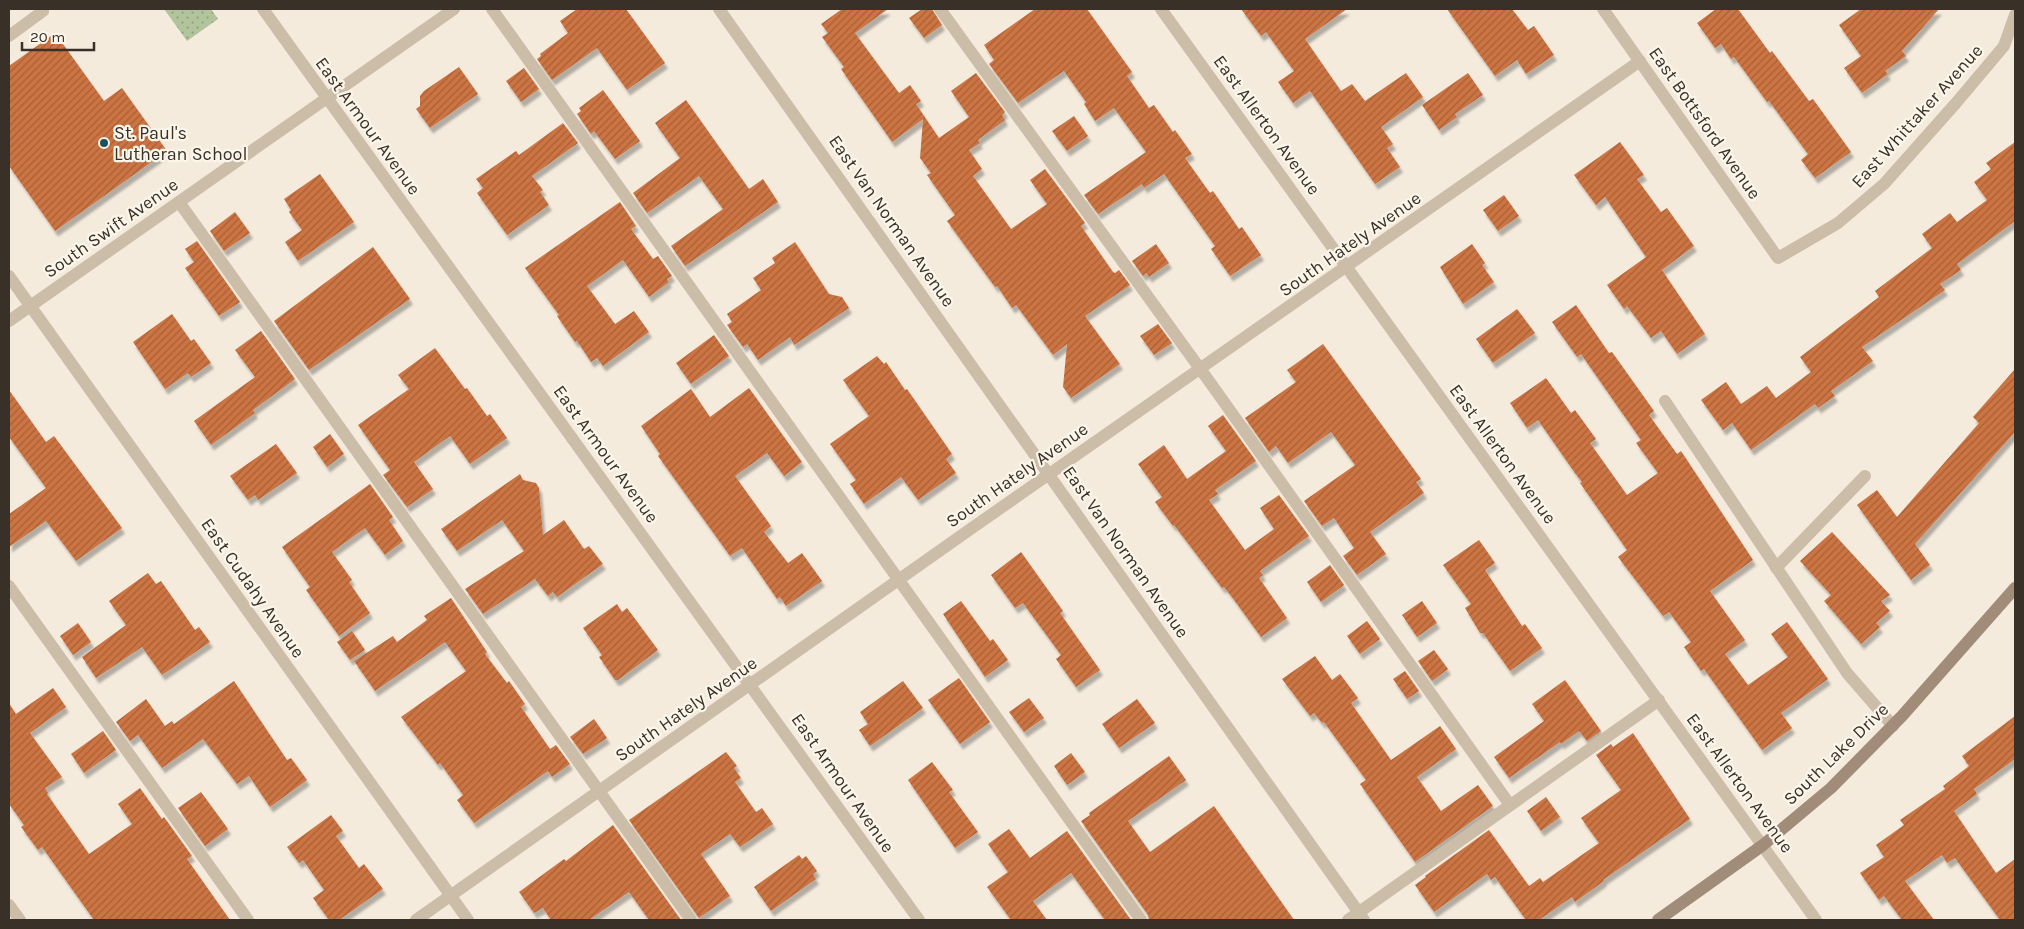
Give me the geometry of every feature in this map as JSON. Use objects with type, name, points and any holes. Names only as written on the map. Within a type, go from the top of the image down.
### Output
[{"type":"main road","name":"South Lake Drive","points":[[1658,920],[1763,844],[1831,788],[1893,726],[2015,590]]},
{"type":"street","points":[[9,36],[44,11],[42,9]]},
{"type":"street","name":"East Armour Avenue","points":[[263,9],[919,920]]},
{"type":"street","name":"South Swift Avenue","points":[[9,321],[454,9]]},
{"type":"street","points":[[492,9],[1141,920]]},
{"type":"street","name":"East Van Norman Avenue","points":[[719,9],[1049,473],[1357,918]]},
{"type":"street","points":[[940,9],[1201,369],[1510,805]]},
{"type":"street","name":"East Allerton Avenue","points":[[1162,9],[1816,920]]},
{"type":"street","name":"East Bottsford Avenue","points":[[1603,9],[1778,258]]},
{"type":"street","name":"East Whittaker Avenue","points":[[1778,258],[1838,223],[1884,184],[2004,46],[2015,15]]},
{"type":"street","name":"South Hately Avenue","points":[[416,920],[1049,473],[1348,267],[1640,61]]},
{"type":"street","points":[[178,202],[691,920]]},
{"type":"street","name":"East Cudahy Avenue","points":[[9,276],[468,920]]},
{"type":"street","points":[[1665,402],[1846,673],[1893,726]]},
{"type":"street","points":[[1776,568],[1865,476]]},
{"type":"street","points":[[9,586],[248,920]]},
{"type":"street","points":[[1357,918],[1510,805],[1659,700]]},
{"type":"street","points":[[9,905],[20,920]]},
{"type":"green space","points":[[164,9],[211,9],[218,19],[187,41]]},
{"type":"building","points":[[577,9],[626,9],[665,63],[627,90],[597,48],[552,80],[537,59],[541,56],[540,54],[568,33],[560,21]]},
{"type":"building","points":[[842,9],[888,9],[855,33],[899,93],[910,85],[921,101],[916,104],[939,138],[969,117],[951,91],[976,73],[1005,112],[1002,115],[1005,120],[978,140],[980,143],[969,150],[982,169],[973,176],[1011,229],[1047,204],[1030,180],[1045,169],[1085,223],[1081,226],[1113,272],[1115,273],[1119,270],[1130,285],[1085,316],[1120,364],[1071,398],[1063,387],[1067,344],[1053,355],[1016,305],[1012,308],[997,286],[995,287],[947,221],[955,215],[927,175],[931,173],[920,158],[923,119],[892,142],[841,69],[844,67],[822,37],[828,33],[821,24]]},
{"type":"building","points":[[922,9],[932,9],[942,25],[924,38],[909,18]]},
{"type":"building","points":[[1035,9],[1087,9],[1132,72],[1127,76],[1149,108],[1154,105],[1173,132],[1175,130],[1192,154],[1185,158],[1210,193],[1213,191],[1239,229],[1242,227],[1261,255],[1230,276],[1211,249],[1215,246],[1164,174],[1144,188],[1142,184],[1098,214],[1084,195],[1146,152],[1114,108],[1095,121],[1084,104],[1086,102],[1064,71],[1018,103],[989,64],[994,60],[984,45]]},
{"type":"building","points":[[1241,9],[1347,9],[1305,39],[1341,91],[1352,84],[1365,101],[1406,73],[1423,97],[1381,127],[1393,144],[1387,148],[1400,167],[1375,184],[1310,91],[1293,103],[1278,82],[1294,71],[1266,32],[1261,36]]},
{"type":"building","points":[[1447,9],[1512,9],[1528,30],[1534,26],[1554,55],[1526,74],[1517,60],[1495,76]]},
{"type":"building","points":[[1716,9],[1738,9],[1770,53],[1772,51],[1809,101],[1813,99],[1851,152],[1815,178],[1801,160],[1808,154],[1769,101],[1767,102],[1734,57],[1731,59],[1721,44],[1715,48],[1697,23]]},
{"type":"building","points":[[1861,9],[1939,9],[1902,51],[1906,56],[1885,71],[1888,74],[1862,93],[1844,68],[1861,56],[1839,25]]},
{"type":"building","points":[[55,33],[104,101],[122,88],[167,151],[55,231],[9,166],[9,66]]},
{"type":"building","points":[[459,67],[478,94],[430,128],[416,109],[420,106],[420,96],[424,91]]},
{"type":"building","points":[[524,68],[539,89],[521,102],[506,81]]},
{"type":"building","points":[[1468,73],[1483,95],[1455,114],[1457,117],[1439,130],[1422,105]]},
{"type":"building","points":[[603,90],[640,141],[615,159],[594,131],[591,134],[577,114],[581,111],[579,108]]},
{"type":"building","points":[[686,100],[749,189],[763,179],[778,202],[685,266],[671,246],[723,209],[699,176],[647,213],[633,193],[680,158],[655,123]]},
{"type":"building","points":[[1074,116],[1088,136],[1067,151],[1052,131]]},
{"type":"building","points":[[563,123],[578,143],[532,176],[543,190],[540,192],[549,205],[507,235],[477,193],[483,188],[476,179],[516,151],[519,155]]},
{"type":"building","points":[[1620,142],[1644,175],[1637,179],[1661,212],[1667,208],[1694,246],[1662,270],[1705,334],[1677,354],[1661,331],[1651,338],[1627,306],[1624,309],[1607,285],[1646,257],[1605,197],[1596,205],[1574,175]]},
{"type":"building","points":[[2015,142],[2015,221],[1957,264],[1961,270],[1940,284],[1945,290],[1862,347],[1873,361],[1831,391],[1835,396],[1818,408],[1815,404],[1751,450],[1732,423],[1723,430],[1701,400],[1726,382],[1741,404],[1767,386],[1776,398],[1811,372],[1800,357],[1879,297],[1875,291],[1932,248],[1922,234],[1950,213],[1957,222],[1987,200],[1974,182],[1991,169],[1986,163]]},
{"type":"building","points":[[320,174],[354,222],[298,261],[285,242],[302,230],[289,212],[291,210],[284,199]]},
{"type":"building","points":[[1504,195],[1519,216],[1498,231],[1483,210]]},
{"type":"building","points":[[620,202],[636,226],[631,229],[653,259],[658,256],[672,276],[667,279],[669,282],[649,297],[623,260],[587,286],[615,324],[634,311],[649,332],[603,366],[597,358],[591,362],[577,341],[575,342],[557,316],[559,315],[525,268]]},
{"type":"building","points":[[235,212],[250,233],[224,251],[210,231]]},
{"type":"building","points":[[197,241],[240,302],[219,316],[185,268],[194,262],[185,249]]},
{"type":"building","points":[[795,242],[829,294],[842,297],[849,308],[794,345],[790,337],[758,360],[747,344],[743,347],[727,325],[732,322],[727,314],[761,290],[753,278],[775,263],[772,258]]},
{"type":"building","points":[[1156,244],[1169,263],[1149,277],[1146,273],[1143,276],[1132,261]]},
{"type":"building","points":[[1472,244],[1485,263],[1482,265],[1494,282],[1463,304],[1440,267]]},
{"type":"building","points":[[373,247],[410,299],[309,370],[274,321]]},
{"type":"building","points":[[1576,305],[1609,353],[1612,352],[1654,411],[1649,415],[1677,454],[1681,451],[1753,560],[1710,591],[1745,640],[1725,654],[1748,685],[1788,657],[1771,634],[1787,622],[1828,679],[1781,713],[1792,728],[1762,750],[1704,669],[1701,671],[1684,647],[1691,642],[1669,612],[1663,616],[1618,557],[1627,550],[1538,420],[1527,428],[1510,403],[1546,378],[1571,413],[1575,410],[1596,439],[1590,443],[1627,495],[1658,473],[1636,443],[1641,440],[1581,354],[1577,357],[1552,322]]},
{"type":"building","points":[[1517,309],[1535,333],[1493,363],[1476,339]]},
{"type":"building","points":[[172,314],[191,341],[194,339],[211,363],[191,377],[188,373],[165,389],[133,342]]},
{"type":"building","points":[[1158,324],[1172,343],[1154,355],[1140,336]]},
{"type":"building","points":[[261,331],[295,379],[253,410],[255,413],[211,445],[194,421],[255,377],[235,350]]},
{"type":"building","points":[[714,335],[729,356],[691,384],[676,363]]},
{"type":"building","points":[[1323,344],[1421,479],[1416,482],[1424,493],[1370,532],[1386,554],[1357,575],[1343,556],[1354,548],[1334,518],[1322,526],[1304,501],[1355,465],[1331,432],[1288,463],[1276,446],[1269,452],[1245,418],[1296,382],[1287,370]]},
{"type":"building","points":[[435,348],[465,389],[467,388],[487,416],[490,414],[507,438],[470,464],[450,436],[414,462],[433,489],[407,507],[383,475],[390,470],[358,425],[409,389],[398,375]]},
{"type":"building","points":[[877,356],[884,364],[886,362],[905,390],[907,389],[952,454],[946,459],[956,473],[918,500],[901,477],[864,504],[850,484],[856,480],[830,444],[869,416],[843,380]]},
{"type":"building","points":[[2015,369],[2015,432],[1915,544],[1930,565],[1911,580],[1857,505],[1877,490],[1897,517],[1979,423],[1973,417]]},
{"type":"building","points":[[749,388],[802,462],[784,476],[767,453],[735,476],[771,526],[764,532],[788,563],[802,553],[822,581],[786,606],[780,597],[777,599],[742,548],[730,556],[658,456],[660,454],[641,426],[691,389],[710,417]]},
{"type":"building","points":[[9,390],[46,442],[54,436],[122,528],[76,561],[46,521],[9,547],[9,514],[46,488],[9,437]]},
{"type":"building","points":[[1223,415],[1256,461],[1215,490],[1218,494],[1209,500],[1245,550],[1274,529],[1260,508],[1279,495],[1309,536],[1260,571],[1263,575],[1259,578],[1287,618],[1261,637],[1232,597],[1224,587],[1222,588],[1155,502],[1162,497],[1138,464],[1164,445],[1187,479],[1226,451],[1208,426]]},
{"type":"building","points":[[330,434],[344,454],[327,467],[313,447]]},
{"type":"building","points":[[276,444],[297,473],[258,500],[255,495],[248,500],[230,476]]},
{"type":"building","points":[[520,474],[523,480],[536,483],[539,488],[543,535],[564,520],[584,549],[589,546],[603,564],[557,597],[553,592],[548,596],[535,579],[483,614],[465,589],[524,551],[502,520],[457,551],[441,529]]},
{"type":"building","points":[[370,484],[393,517],[389,520],[403,541],[385,555],[365,528],[332,552],[352,580],[349,582],[370,613],[339,636],[306,590],[310,587],[282,547]]},
{"type":"building","points":[[1832,532],[1890,595],[1881,601],[1890,611],[1876,623],[1880,627],[1861,644],[1824,601],[1831,595],[1800,561]]},
{"type":"building","points":[[1479,540],[1495,563],[1485,570],[1522,626],[1525,624],[1542,648],[1510,671],[1483,633],[1480,633],[1465,608],[1471,604],[1443,565]]},
{"type":"building","points":[[1021,552],[1063,611],[1060,613],[1100,670],[1076,687],[1056,659],[1061,655],[1023,603],[1015,608],[991,575]]},
{"type":"building","points":[[1330,565],[1344,585],[1321,602],[1307,582]]},
{"type":"building","points":[[148,573],[156,584],[161,581],[195,630],[199,627],[210,642],[162,675],[142,647],[96,678],[82,657],[126,625],[109,601]]},
{"type":"building","points":[[451,598],[487,652],[485,654],[507,683],[509,681],[525,704],[521,707],[550,749],[556,745],[570,764],[552,777],[548,771],[474,823],[457,800],[463,795],[440,763],[438,765],[401,717],[466,671],[445,642],[375,691],[354,661],[393,636],[397,642],[427,620],[424,616]]},
{"type":"building","points":[[961,601],[990,641],[993,639],[1008,660],[985,677],[943,614]]},
{"type":"building","points":[[1422,601],[1437,623],[1417,637],[1402,615]]},
{"type":"building","points":[[617,604],[622,612],[627,608],[658,650],[618,680],[615,680],[599,657],[602,655],[583,628]]},
{"type":"building","points":[[1367,621],[1380,639],[1360,654],[1347,636]]},
{"type":"building","points":[[78,623],[91,642],[73,655],[60,636]]},
{"type":"building","points":[[352,631],[365,650],[350,660],[337,642]]},
{"type":"building","points":[[1434,650],[1448,669],[1432,681],[1418,661]]},
{"type":"building","points":[[1315,656],[1332,680],[1340,674],[1358,698],[1351,703],[1391,760],[1440,726],[1456,749],[1417,777],[1441,811],[1478,785],[1493,806],[1415,862],[1360,784],[1366,780],[1324,722],[1322,723],[1314,713],[1310,716],[1282,679]]},
{"type":"building","points":[[1405,671],[1419,691],[1407,699],[1393,679]]},
{"type":"building","points":[[959,678],[990,722],[960,744],[928,700]]},
{"type":"building","points":[[1565,680],[1601,731],[1587,741],[1579,731],[1509,778],[1494,757],[1544,721],[1532,704]]},
{"type":"building","points":[[234,681],[287,760],[291,758],[307,780],[270,807],[249,776],[237,784],[203,739],[162,768],[138,735],[130,741],[116,722],[146,699],[165,726],[172,721],[174,724]]},
{"type":"building","points":[[903,681],[923,708],[870,746],[859,730],[868,724],[860,712]]},
{"type":"building","points":[[53,688],[66,707],[30,733],[62,777],[45,788],[47,794],[89,854],[132,824],[118,804],[140,788],[192,856],[187,859],[230,920],[94,920],[42,847],[38,850],[21,827],[24,825],[9,804],[9,703],[16,714]]},
{"type":"building","points":[[1029,698],[1044,718],[1024,732],[1009,712]]},
{"type":"building","points":[[1137,699],[1155,723],[1119,748],[1102,724]]},
{"type":"building","points":[[2015,716],[2015,759],[1974,789],[1977,794],[1954,811],[1996,873],[2015,859],[2015,920],[2000,920],[1955,858],[1947,863],[1942,855],[1905,881],[1934,920],[1902,920],[1884,896],[1879,900],[1860,873],[1884,857],[1876,845],[1904,825],[1900,820],[1945,789],[1943,786],[1969,766],[1962,756]]},
{"type":"building","points":[[594,719],[607,738],[583,754],[570,737]]},
{"type":"building","points":[[103,731],[116,750],[84,773],[71,754]]},
{"type":"building","points":[[1633,733],[1690,819],[1575,902],[1572,897],[1539,920],[1526,920],[1495,877],[1491,880],[1487,874],[1434,912],[1415,885],[1489,830],[1529,886],[1540,878],[1543,882],[1599,843],[1581,818],[1621,790],[1596,755],[1611,744],[1613,747]]},
{"type":"building","points":[[726,752],[737,766],[734,768],[741,778],[735,782],[756,812],[762,808],[773,824],[740,847],[730,834],[701,854],[730,896],[699,918],[629,820]]},
{"type":"building","points":[[1071,753],[1085,772],[1067,785],[1054,766]]},
{"type":"building","points":[[1169,756],[1186,780],[1128,821],[1150,852],[1214,806],[1294,920],[1149,920],[1148,915],[1081,821],[1090,815],[1089,813]]},
{"type":"building","points":[[932,762],[953,790],[949,792],[978,832],[955,848],[908,780]]},
{"type":"building","points":[[201,792],[228,829],[205,846],[178,808]]},
{"type":"building","points":[[1546,797],[1560,817],[1541,831],[1527,811]]},
{"type":"building","points":[[331,815],[343,831],[336,836],[359,868],[364,864],[383,889],[339,920],[329,920],[313,898],[324,890],[303,860],[299,863],[287,847]]},
{"type":"building","points":[[613,825],[681,920],[649,920],[629,892],[589,920],[551,920],[543,908],[534,913],[519,892],[564,859],[566,861]]},
{"type":"building","points":[[1009,829],[1030,858],[1067,831],[1131,920],[1105,920],[1071,873],[1033,901],[1047,920],[1011,920],[987,887],[1008,872],[988,844]]},
{"type":"building","points":[[799,855],[802,859],[806,856],[817,871],[813,874],[816,879],[771,911],[754,887]]},
{"type":"place","name":"St. Paul's Lutheran School","points":[[104,143]]}]
